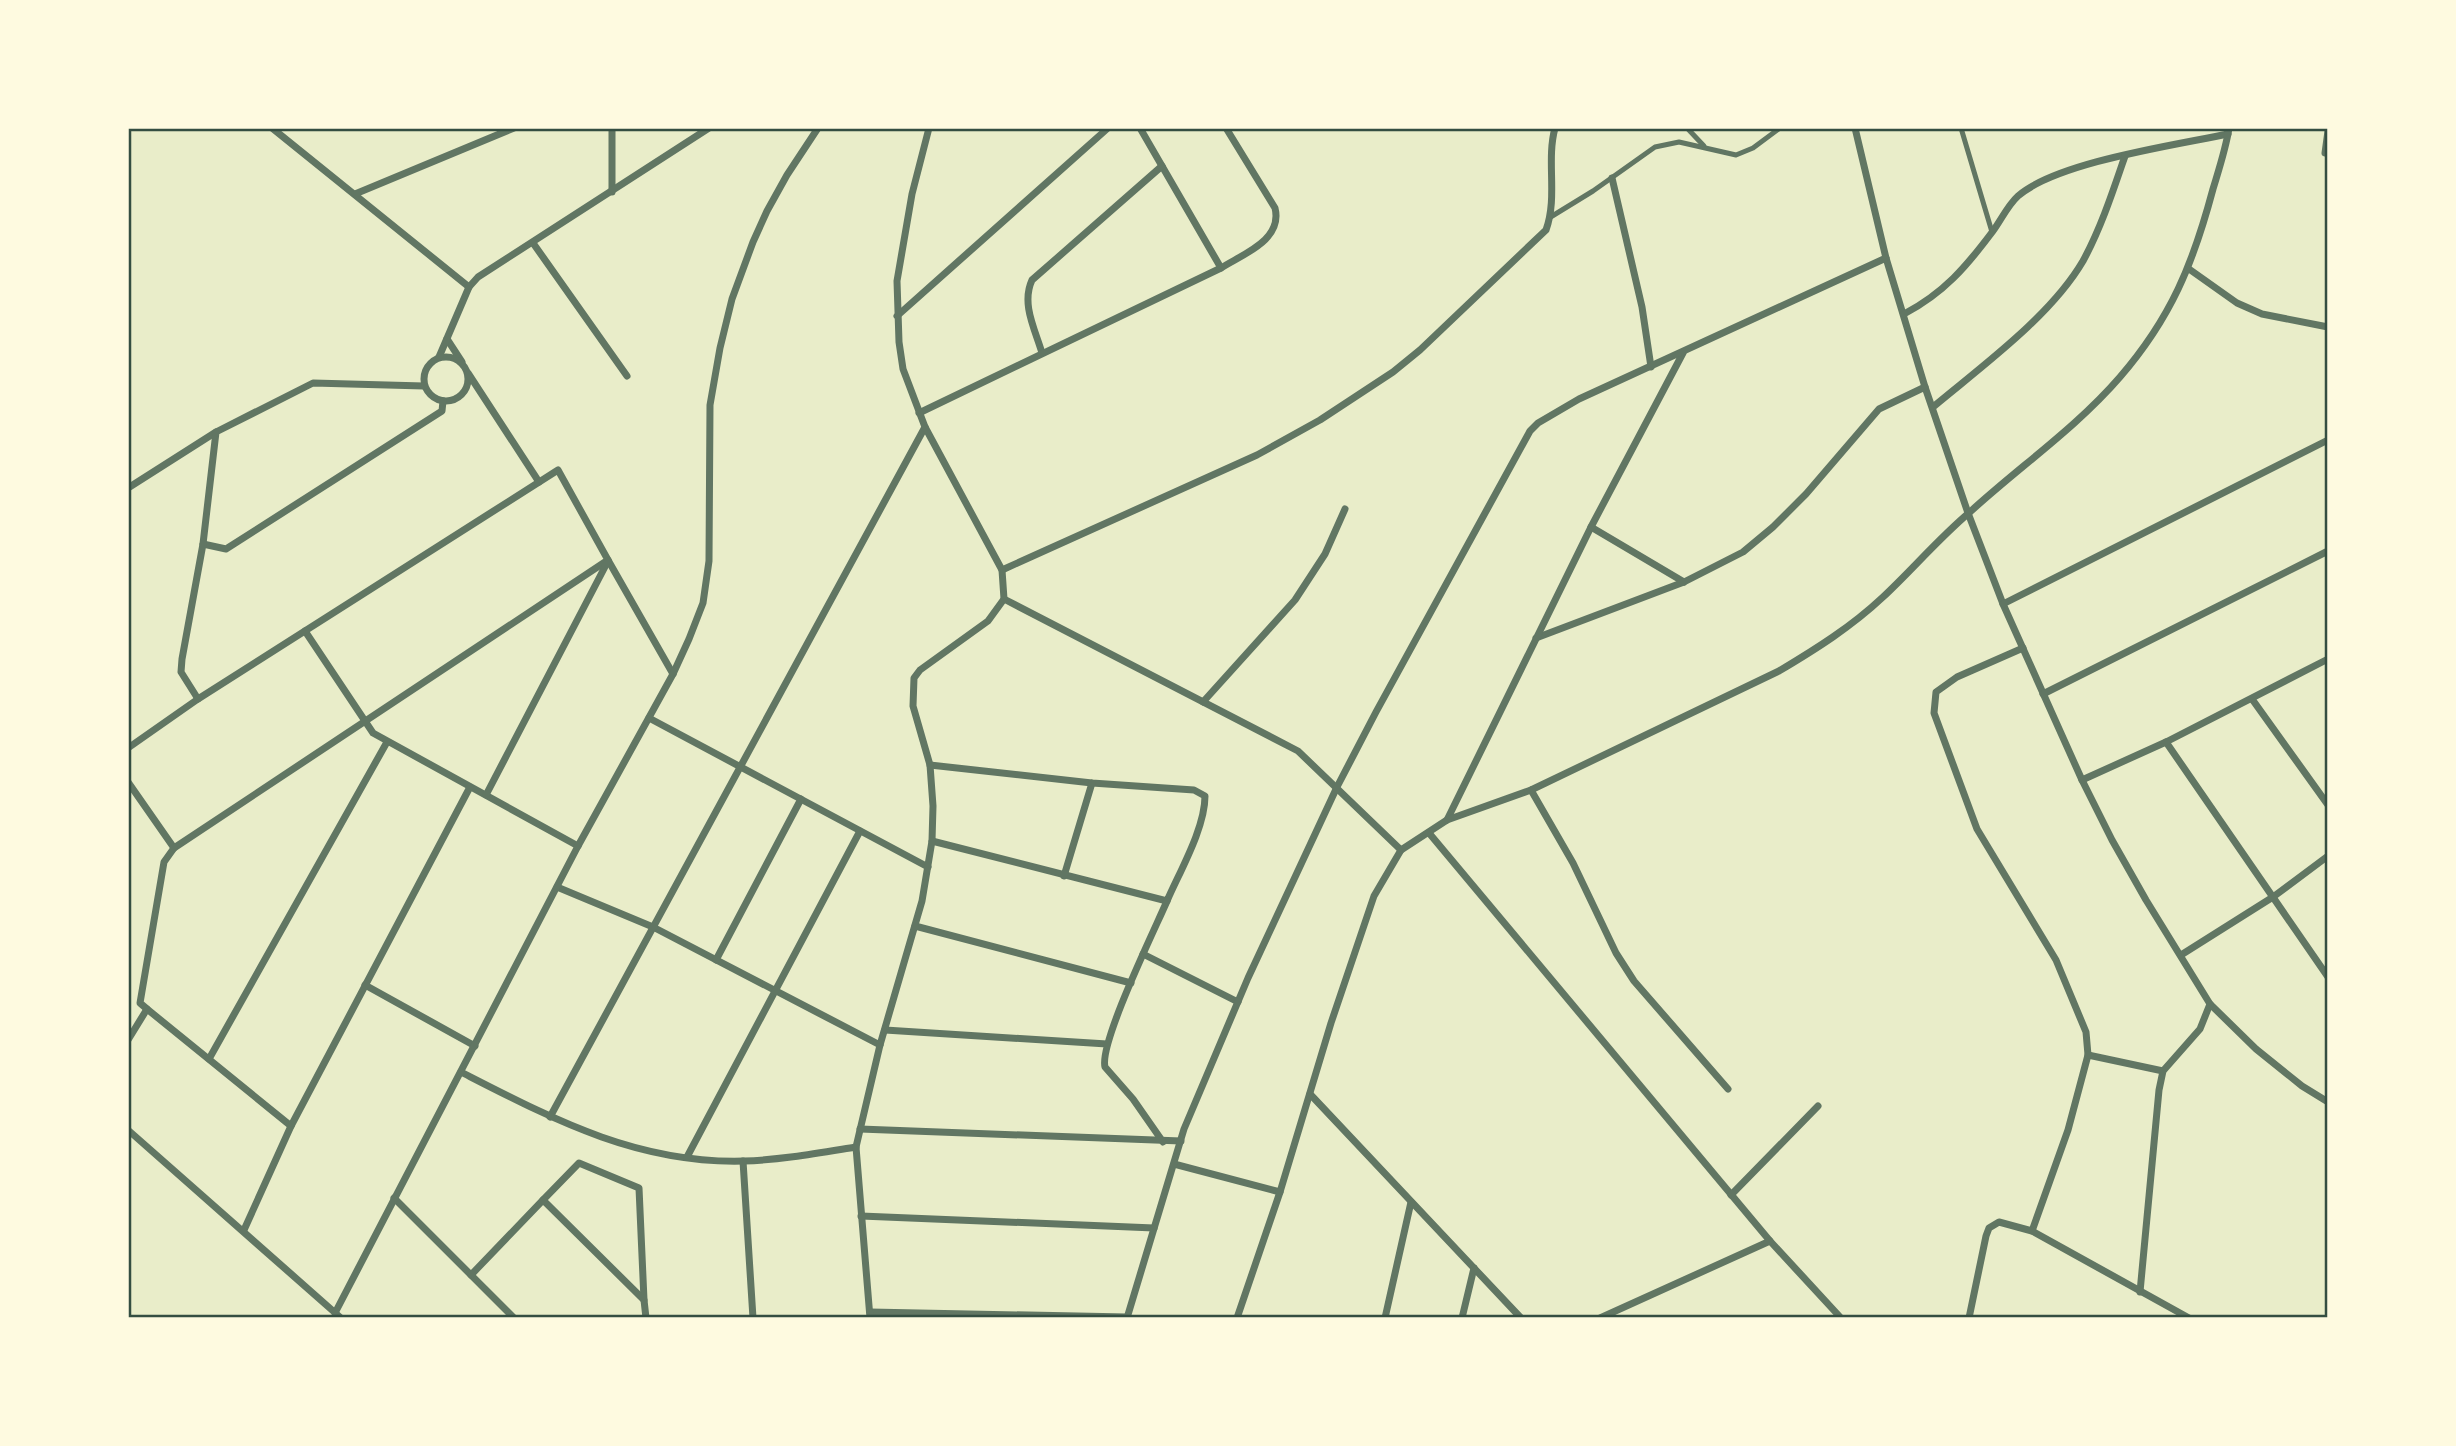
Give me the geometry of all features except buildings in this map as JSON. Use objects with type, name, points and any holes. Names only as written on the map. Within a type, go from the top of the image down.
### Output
[{"type":"street","points":[[272,128],[469,287]]},
{"type":"street","points":[[355,194],[514,128]]},
{"type":"street","points":[[612,128],[612,192]]},
{"type":"street","points":[[439,357],[469,287],[478,277],[708,128]]},
{"type":"street","points":[[128,1130],[338,1315],[394,1198],[578,846],[673,674],[703,603],[709,561],[710,405],[720,348],[732,299],[753,242],[767,211],[818,128]]},
{"type":"street","points":[[929,128],[902,244],[897,281],[897,316],[903,369],[925,427],[1002,570],[1004,599],[988,621],[920,670],[914,678],[913,706],[930,765],[932,841],[915,926],[880,1045],[856,1147],[870,1315],[1127,1318],[1181,1141],[1238,1002],[1337,787],[1530,431],[1538,423],[1579,399],[1886,258]]},
{"type":"street","points":[[897,316],[1108,128]]},
{"type":"street","points":[[1140,128],[1221,268]]},
{"type":"street","points":[[919,413],[1221,268],[1264,242],[1277,215],[1273,202],[1226,128]]},
{"type":"street","points":[[1002,570],[1257,455],[1320,420],[1420,350],[1503,269],[1540,238],[1549,218],[1555,128]]},
{"type":"street","points":[[1855,128],[1886,258],[1925,387],[1968,513],[2003,604],[2082,780],[2139,888],[2210,1004],[2256,1049],[2302,1086],[2328,1102]]},
{"type":"street","points":[[1237,1318],[1374,896],[1401,850],[1447,820],[1531,790],[1779,671],[1818,649],[1882,598],[1968,513],[2067,429],[2118,379],[2149,341],[2189,269],[2229,131],[2070,170],[2037,184],[2018,196],[1966,266],[1948,284],[1928,301],[1904,314]]},
{"type":"street","points":[[2328,131],[2325,153],[2328,153]]},
{"type":"street","points":[[1933,407],[1987,363],[2054,300],[2082,261],[2112,194],[2125,156]]},
{"type":"street","points":[[1042,354],[1027,305],[1027,293],[1032,280],[1162,166]]},
{"type":"street","points":[[1612,178],[1642,307],[1651,367]]},
{"type":"street","points":[[533,243],[628,376]]},
{"type":"street","points":[[2189,269],[2237,303],[2262,314],[2328,327]]},
{"type":"street","points":[[447,339],[539,482]]},
{"type":"street","points":[[1447,820],[1591,527],[1684,352]]},
{"type":"street","points":[[439,357],[453,358],[466,369],[467,385],[460,396],[449,401],[435,398],[424,386],[424,371],[439,357]]},
{"type":"street","points":[[128,488],[216,432],[313,383],[424,386]]},
{"type":"street","points":[[1535,638],[1684,582],[1733,557],[1756,541],[1805,494],[1879,409],[1925,387]]},
{"type":"street","points":[[203,544],[226,549],[442,411],[443,401]]},
{"type":"street","points":[[550,1117],[925,427]]},
{"type":"street","points":[[198,699],[181,672],[203,544],[216,432]]},
{"type":"street","points":[[2003,604],[2328,440]]},
{"type":"street","points":[[128,748],[198,699],[558,470],[673,674]]},
{"type":"street","points":[[1203,702],[1296,600],[1325,554],[1345,509]]},
{"type":"street","points":[[1591,527],[1684,582]]},
{"type":"street","points":[[2043,694],[2328,551]]},
{"type":"street","points":[[290,1126],[140,1003],[164,862],[174,848],[608,560]]},
{"type":"street","points":[[486,795],[608,560]]},
{"type":"street","points":[[1004,599],[1298,751],[1401,850]]},
{"type":"street","points":[[305,631],[373,733],[578,846]]},
{"type":"street","points":[[2023,648],[1957,677],[1936,692],[1934,713],[1977,829],[2056,960],[2086,1032],[2088,1055],[2068,1130],[2032,1231]]},
{"type":"street","points":[[2082,780],[2166,742],[2328,659]]},
{"type":"street","points":[[2252,699],[2328,805]]},
{"type":"street","points":[[649,718],[928,867]]},
{"type":"street","points":[[209,1059],[387,742]]},
{"type":"street","points":[[2166,742],[2328,976]]},
{"type":"street","points":[[930,765],[1092,783],[1194,790],[1205,796],[1200,824],[1143,954],[1104,1055],[1105,1067],[1133,1099],[1163,1142]]},
{"type":"street","points":[[128,782],[174,848]]},
{"type":"street","points":[[1064,876],[1092,783]]},
{"type":"street","points":[[244,1230],[290,1126],[470,787]]},
{"type":"street","points":[[1531,790],[1573,863],[1616,953],[1634,981],[1728,1089]]},
{"type":"street","points":[[716,960],[801,799]]},
{"type":"street","points":[[687,1157],[860,831]]},
{"type":"street","points":[[1429,833],[1770,1241],[1841,1318]]},
{"type":"street","points":[[932,841],[1167,901]]},
{"type":"street","points":[[2181,955],[2273,897],[2328,856]]},
{"type":"street","points":[[557,887],[653,927],[880,1045]]},
{"type":"street","points":[[915,926],[1131,984]]},
{"type":"street","points":[[1143,954],[1238,1002]]},
{"type":"street","points":[[365,985],[475,1046]]},
{"type":"street","points":[[2140,1292],[2163,1071],[2200,1029],[2210,1004]]},
{"type":"street","points":[[128,1041],[147,1009]]},
{"type":"street","points":[[885,1030],[1107,1044]]},
{"type":"street","points":[[2088,1055],[2163,1071]]},
{"type":"street","points":[[461,1072],[550,1117],[596,1136],[643,1150],[687,1157],[743,1161],[856,1147]]},
{"type":"street","points":[[1310,1094],[1521,1318]]},
{"type":"street","points":[[1731,1195],[1818,1105]]},
{"type":"street","points":[[860,1129],[1181,1141]]},
{"type":"street","points":[[743,1161],[753,1318]]},
{"type":"street","points":[[471,1275],[579,1163],[639,1188],[646,1318]]},
{"type":"street","points":[[1174,1164],[1280,1192]]},
{"type":"street","points":[[394,1198],[514,1318]]},
{"type":"street","points":[[542,1200],[644,1300]]},
{"type":"street","points":[[1385,1318],[1411,1202]]},
{"type":"street","points":[[861,1216],[1154,1228]]},
{"type":"street","points":[[1969,1318],[1986,1236],[1989,1228],[1999,1222],[2032,1231],[2189,1318]]},
{"type":"street","points":[[1600,1318],[1770,1241]]},
{"type":"street","points":[[1462,1318],[1474,1268]]},
{"type":"lane","points":[[1687,128],[1705,147]]},
{"type":"lane","points":[[1549,218],[1612,178],[1641,155],[1662,145],[1679,142],[1736,155],[1780,128]]},
{"type":"lane","points":[[1961,128],[1992,232]]}]
